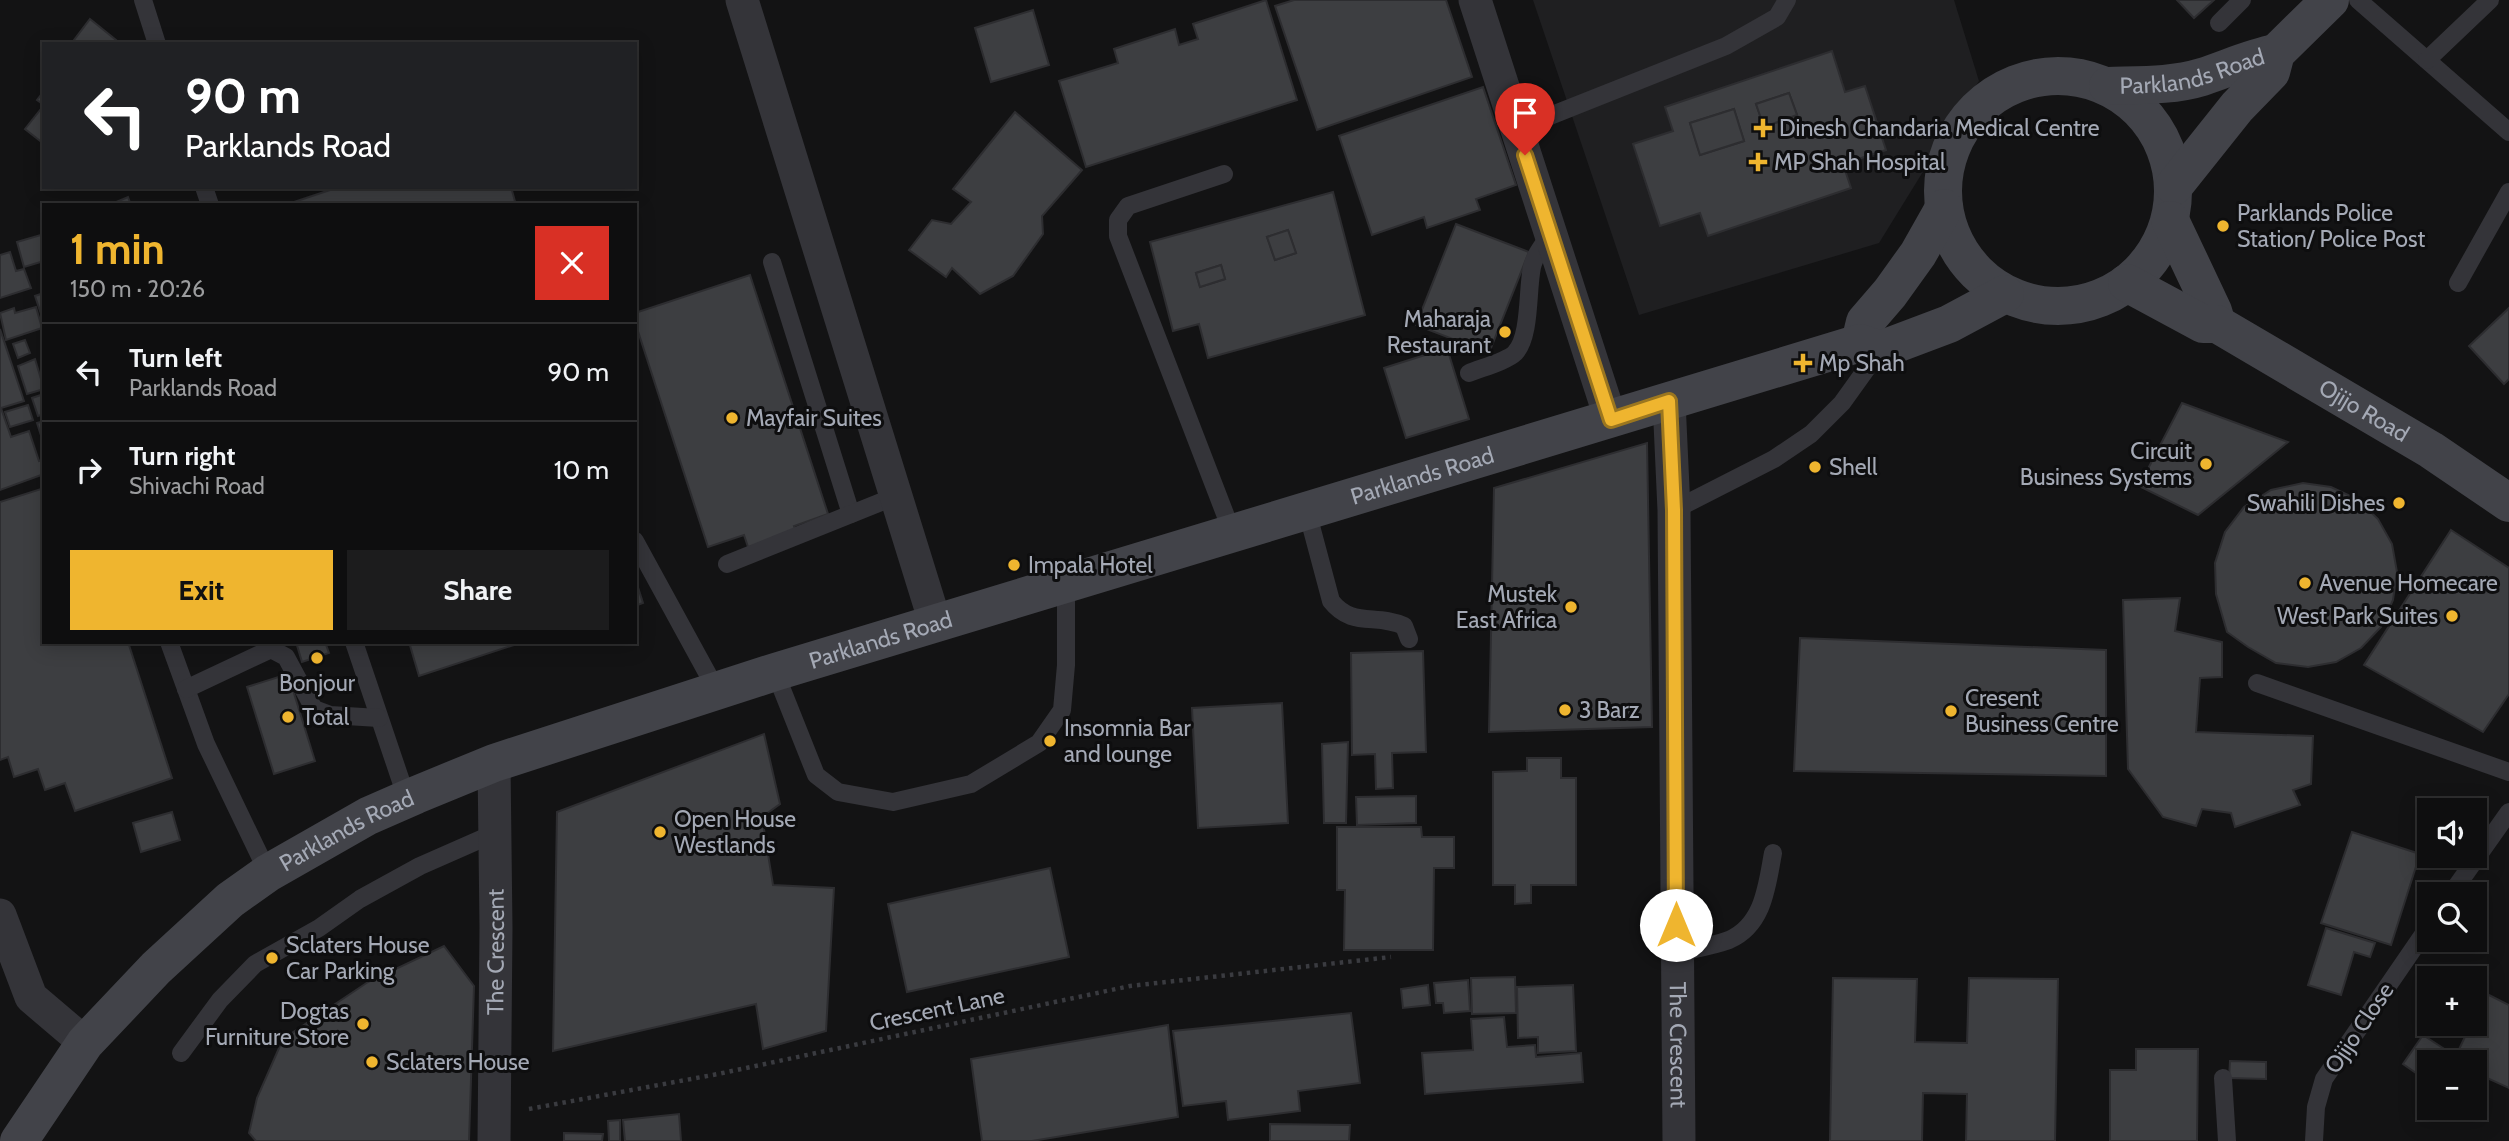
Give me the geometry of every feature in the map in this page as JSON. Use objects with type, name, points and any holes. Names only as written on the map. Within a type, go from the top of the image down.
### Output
[{"type":"main road","name":"Parklands Road","points":[[2172,203],[2222,125],[2271,72],[2276,53],[2330,0]]},
{"type":"main road","name":"Parklands Road","points":[[2108,86],[2151,85],[2201,78],[2253,57],[2276,53]]},
{"type":"main road","points":[[2172,203],[2154,255],[2127,283],[2089,302],[2046,306],[2006,295],[1976,273],[1955,243],[1944,208],[1944,172],[1956,138],[1977,109],[2005,88],[2039,77],[2074,76],[2108,86],[2142,110],[2165,145],[2172,203],[2217,324]]},
{"type":"main road","points":[[1870,346],[1865,322],[1918,254],[1944,208]]},
{"type":"main road","name":"Ojijo Road","points":[[2127,283],[2203,324],[2217,324],[2431,450],[2509,503]]},
{"type":"main road","name":"Parklands Road","points":[[19,1141],[85,1043],[156,968],[230,900],[268,873],[368,816],[407,799],[494,763],[935,622],[1669,401],[1950,324],[2006,295]]},
{"type":"street","points":[[742,0],[935,622]]},
{"type":"street","points":[[1475,0],[1611,420]]},
{"type":"street","name":"The Crescent","points":[[1669,401],[1674,510],[1679,1141]]},
{"type":"street","name":"The Crescent","points":[[494,763],[494,1128]]},
{"type":"street","points":[[0,915],[31,997],[85,1043]]},
{"type":"lane","points":[[143,0],[156,42]]},
{"type":"lane","points":[[1517,128],[1726,46],[1777,17],[1787,0]]},
{"type":"lane","points":[[2219,23],[2242,0]]},
{"type":"lane","points":[[2358,0],[2509,132]]},
{"type":"lane","points":[[2427,60],[2490,0]]},
{"type":"lane","points":[[1224,174],[1128,206],[1118,220],[1118,236],[1232,533]]},
{"type":"lane","points":[[2458,283],[2509,192]]},
{"type":"lane","points":[[1469,373],[1513,355],[1520,345],[1532,266],[1551,233]]},
{"type":"lane","points":[[772,262],[851,514]]},
{"type":"lane","points":[[1674,510],[1774,459],[1811,434],[1842,403],[1870,346]]},
{"type":"lane","points":[[727,564],[896,496]]},
{"type":"lane","points":[[1307,511],[1331,601],[1339,612],[1354,619],[1392,620],[1404,626],[1409,639]]},
{"type":"lane","points":[[637,545],[717,691]]},
{"type":"lane","points":[[775,672],[816,775],[838,792],[893,802],[971,784],[1039,743],[1062,710],[1066,665],[1066,583]]},
{"type":"lane","points":[[170,644],[206,744],[268,873]]},
{"type":"lane","points":[[355,644],[407,799]]},
{"type":"lane","points":[[186,689],[271,649],[286,657],[314,709],[330,715],[379,718]]},
{"type":"lane","points":[[2257,683],[2509,772]]},
{"type":"lane","points":[[2459,882],[2509,812]]},
{"type":"lane","points":[[181,1053],[220,1000],[255,964],[319,928],[360,899],[420,866],[495,833]]},
{"type":"lane","points":[[1676,953],[1730,939],[1752,923],[1765,900],[1773,853]]},
{"type":"lane","name":"Ojijo Close","points":[[2314,1141],[2316,1107],[2324,1079],[2417,943]]},
{"type":"lane","points":[[2224,1078],[2227,1141]]},
{"type":"path","name":"Crescent Lane","points":[[494,1128],[718,1073],[1130,986],[1391,957]]},
{"type":"shaded area","name":"MP Shah Hospital","points":[[1533,0],[1954,0],[1979,81],[1879,243],[1639,315]]},
{"type":"building","points":[[1266,0],[1297,100],[1086,167],[1059,81],[1118,63],[1114,49],[1175,29],[1179,45],[1198,39],[1193,24]]},
{"type":"building","points":[[1294,0],[1446,0],[1472,77],[1317,130],[1275,6]]},
{"type":"building","points":[[2177,0],[2214,0],[2194,18]]},
{"type":"building","points":[[1033,10],[1049,65],[991,82],[975,28]]},
{"type":"building","points":[[90,19],[119,42],[73,42]]},
{"type":"building","points":[[1832,51],[1845,92],[1865,86],[1886,150],[1843,164],[1851,188],[1708,236],[1700,213],[1660,226],[1633,144],[1673,131],[1665,107]],"holes":[[[1789,93],[1797,115],[1764,127],[1756,104]],[[1734,109],[1744,141],[1700,155],[1690,123]]]},
{"type":"building","points":[[1483,87],[1516,185],[1476,199],[1480,210],[1427,228],[1424,217],[1372,235],[1339,136]]},
{"type":"building","points":[[1789,93],[1797,115],[1764,127],[1756,104]]},
{"type":"building","points":[[42,108],[42,142],[25,129]]},
{"type":"building","points":[[1734,109],[1744,141],[1700,155],[1690,123]]},
{"type":"building","points":[[1015,112],[1082,170],[1042,216],[1043,234],[1013,276],[980,294],[952,268],[946,277],[909,250],[932,220],[951,224],[971,202],[953,189]]},
{"type":"building","points":[[333,189],[512,189],[515,203],[291,203]]},
{"type":"building","points":[[1333,192],[1365,315],[1208,358],[1199,324],[1173,331],[1150,242]],"holes":[[[1288,230],[1296,253],[1275,260],[1267,237]],[[1221,265],[1225,279],[1200,287],[1196,273]]]},
{"type":"building","points":[[128,197],[130,203],[114,203]]},
{"type":"building","points":[[1456,224],[1529,252],[1489,353],[1416,325]]},
{"type":"building","points":[[1288,230],[1296,253],[1275,260],[1267,237]]},
{"type":"building","points":[[42,235],[42,262],[24,267],[17,242]]},
{"type":"building","points":[[10,252],[16,271],[24,269],[31,288],[0,298],[0,255]]},
{"type":"building","points":[[1221,265],[1225,279],[1200,287],[1196,273]]},
{"type":"building","name":"Mayfair Suites","points":[[750,275],[828,514],[794,526],[797,534],[749,550],[744,535],[708,547],[637,328],[637,312]]},
{"type":"building","points":[[42,294],[42,317],[35,296]]},
{"type":"building","points":[[36,307],[42,328],[6,340],[0,313],[14,308],[15,313]]},
{"type":"building","points":[[2509,308],[2509,379],[2504,384],[2469,346]]},
{"type":"building","points":[[0,329],[24,401],[1,408],[11,437],[29,431],[39,461],[42,460],[42,475],[0,490]]},
{"type":"building","points":[[25,340],[30,353],[18,358],[13,344]]},
{"type":"building","points":[[1447,348],[1469,419],[1406,438],[1384,368]]},
{"type":"building","points":[[35,359],[42,390],[27,394],[18,366]]},
{"type":"building","points":[[42,395],[42,415],[38,416],[32,398]]},
{"type":"building","name":"Circuit Business Systems","points":[[2182,403],[2288,442],[2198,515],[2139,486]]},
{"type":"building","points":[[28,405],[33,420],[10,427],[5,412]]},
{"type":"building","points":[[42,422],[42,439],[37,423]]},
{"type":"building","name":"Mustek East Africa","points":[[1647,443],[1652,727],[1489,732],[1494,488]]},
{"type":"building","name":"Avenue Homecare","points":[[2303,483],[2331,487],[2357,499],[2378,519],[2392,544],[2397,572],[2393,600],[2381,627],[2361,648],[2336,662],[2308,667],[2276,663],[2227,632],[2216,594],[2215,563],[2225,532],[2244,507],[2271,490]]},
{"type":"building","points":[[42,489],[42,644],[129,644],[172,778],[75,811],[65,783],[45,790],[38,769],[14,777],[8,757],[0,760],[0,502]]},
{"type":"building","name":"West Park Suites","points":[[2451,530],[2509,568],[2509,694],[2483,732],[2364,665]]},
{"type":"building","points":[[637,584],[643,603],[637,605]]},
{"type":"building","points":[[2180,598],[2175,631],[2222,642],[2222,677],[2200,678],[2196,732],[2313,736],[2311,784],[2293,790],[2300,805],[2235,827],[2231,813],[2202,809],[2196,826],[2163,817],[2128,769],[2123,600]]},
{"type":"building","name":"Cresent Business Centre","points":[[1800,638],[2106,650],[2106,776],[1794,771]]},
{"type":"building","points":[[297,644],[326,644],[329,653],[302,662]]},
{"type":"building","points":[[410,644],[517,644],[419,676]]},
{"type":"building","points":[[1423,651],[1426,752],[1392,753],[1393,788],[1376,789],[1375,754],[1352,755],[1351,653]]},
{"type":"building","points":[[288,674],[315,761],[274,774],[247,687]]},
{"type":"building","points":[[1282,703],[1288,823],[1198,828],[1192,708]]},
{"type":"building","points":[[764,734],[780,804],[762,817],[773,885],[834,888],[826,1031],[763,1049],[756,1004],[553,1051],[557,812]]},
{"type":"building","points":[[1348,742],[1346,823],[1324,823],[1322,744]]},
{"type":"building","points":[[1527,758],[1561,758],[1561,778],[1576,778],[1576,885],[1531,885],[1531,903],[1515,904],[1515,885],[1493,885],[1493,772],[1527,771]]},
{"type":"building","points":[[1416,796],[1416,823],[1357,825],[1356,797]]},
{"type":"building","points":[[172,812],[180,840],[141,852],[133,823]]},
{"type":"building","points":[[1337,827],[1421,827],[1422,837],[1454,837],[1454,868],[1434,868],[1433,950],[1344,950],[1345,890],[1337,890]]},
{"type":"building","points":[[2352,832],[2417,853],[2417,863],[2391,945],[2321,923]]},
{"type":"building","points":[[1050,868],[1069,957],[907,992],[888,904]]},
{"type":"building","points":[[2326,928],[2375,943],[2370,957],[2354,952],[2341,995],[2308,985]]},
{"type":"building","name":"Sclaters House","points":[[444,946],[474,986],[469,1141],[256,1141],[249,1133],[257,1098],[283,1039],[368,982]]},
{"type":"building","points":[[1515,977],[1516,1013],[1472,1014],[1471,978]]},
{"type":"building","points":[[1833,978],[1917,979],[1915,1042],[1967,1043],[1969,978],[2058,979],[2055,1141],[1966,1141],[1967,1094],[1923,1093],[1922,1141],[1830,1141]]},
{"type":"building","points":[[1468,980],[1470,1011],[1444,1013],[1443,1003],[1436,1003],[1434,983]]},
{"type":"building","points":[[1428,985],[1430,1005],[1403,1008],[1401,989]]},
{"type":"building","points":[[1573,985],[1576,1051],[1538,1053],[1538,1037],[1518,1038],[1517,987]]},
{"type":"building","points":[[2487,994],[2509,1005],[2509,1088],[2487,1078],[2487,1050],[2459,1050],[2465,1036],[2487,1036]]},
{"type":"building","points":[[1351,1013],[1360,1083],[1298,1091],[1300,1111],[1228,1120],[1226,1101],[1183,1106],[1173,1031]]},
{"type":"building","points":[[1504,1017],[1507,1047],[1535,1045],[1536,1057],[1581,1053],[1583,1082],[1425,1094],[1422,1053],[1473,1050],[1471,1019]]},
{"type":"building","points":[[1168,1025],[1178,1117],[1032,1141],[982,1141],[971,1059]]},
{"type":"building","points":[[2422,1036],[2446,1050],[2417,1050],[2417,1074],[2403,1064]]},
{"type":"building","points":[[2136,1049],[2198,1049],[2197,1141],[2110,1141],[2110,1070],[2136,1070]]},
{"type":"building","points":[[2230,1061],[2266,1062],[2266,1079],[2229,1078]]},
{"type":"building","points":[[679,1114],[681,1141],[625,1141],[623,1120]]},
{"type":"building","points":[[620,1120],[620,1141],[609,1141],[608,1121]]},
{"type":"building","points":[[1270,1124],[1350,1125],[1349,1141],[1270,1141]]},
{"type":"building","points":[[564,1133],[603,1134],[602,1141],[564,1141]]},
{"type":"place","name":"Dinesh Chandaria Medical Centre","points":[[1763,128]]},
{"type":"place","name":"MP Shah Hospital","points":[[1758,162]]},
{"type":"place","name":"Parklands Police Station/ Police Post","points":[[2223,226]]},
{"type":"place","name":"Maharaja Restaurant","points":[[1505,332]]},
{"type":"place","name":"Mp Shah","points":[[1803,363]]},
{"type":"place","name":"Mayfair Suites","points":[[732,418]]},
{"type":"place","name":"Circuit Business Systems","points":[[2206,464]]},
{"type":"place","name":"Shell","points":[[1815,467]]},
{"type":"place","name":"Swahili Dishes","points":[[2399,503]]},
{"type":"place","name":"Impala Hotel","points":[[1014,565]]},
{"type":"place","name":"Avenue Homecare","points":[[2305,583]]},
{"type":"place","name":"Mustek East Africa","points":[[1571,607]]},
{"type":"place","name":"West Park Suites","points":[[2452,616]]},
{"type":"place","name":"Bonjour","points":[[317,658]]},
{"type":"place","name":"3 Barz","points":[[1565,710]]},
{"type":"place","name":"Cresent Business Centre","points":[[1951,711]]},
{"type":"place","name":"Total","points":[[288,717]]},
{"type":"place","name":"Insomnia Bar and lounge","points":[[1050,741]]},
{"type":"place","name":"Open House Westlands","points":[[660,832]]},
{"type":"place","name":"Sclaters House Car Parking","points":[[272,958]]},
{"type":"place","name":"Dogtas Furniture Store","points":[[363,1024]]},
{"type":"place","name":"Sclaters House","points":[[372,1062]]},
{"type":"route","points":[[1525,155],[1611,420],[1669,401],[1674,510],[1676,925]]}]
